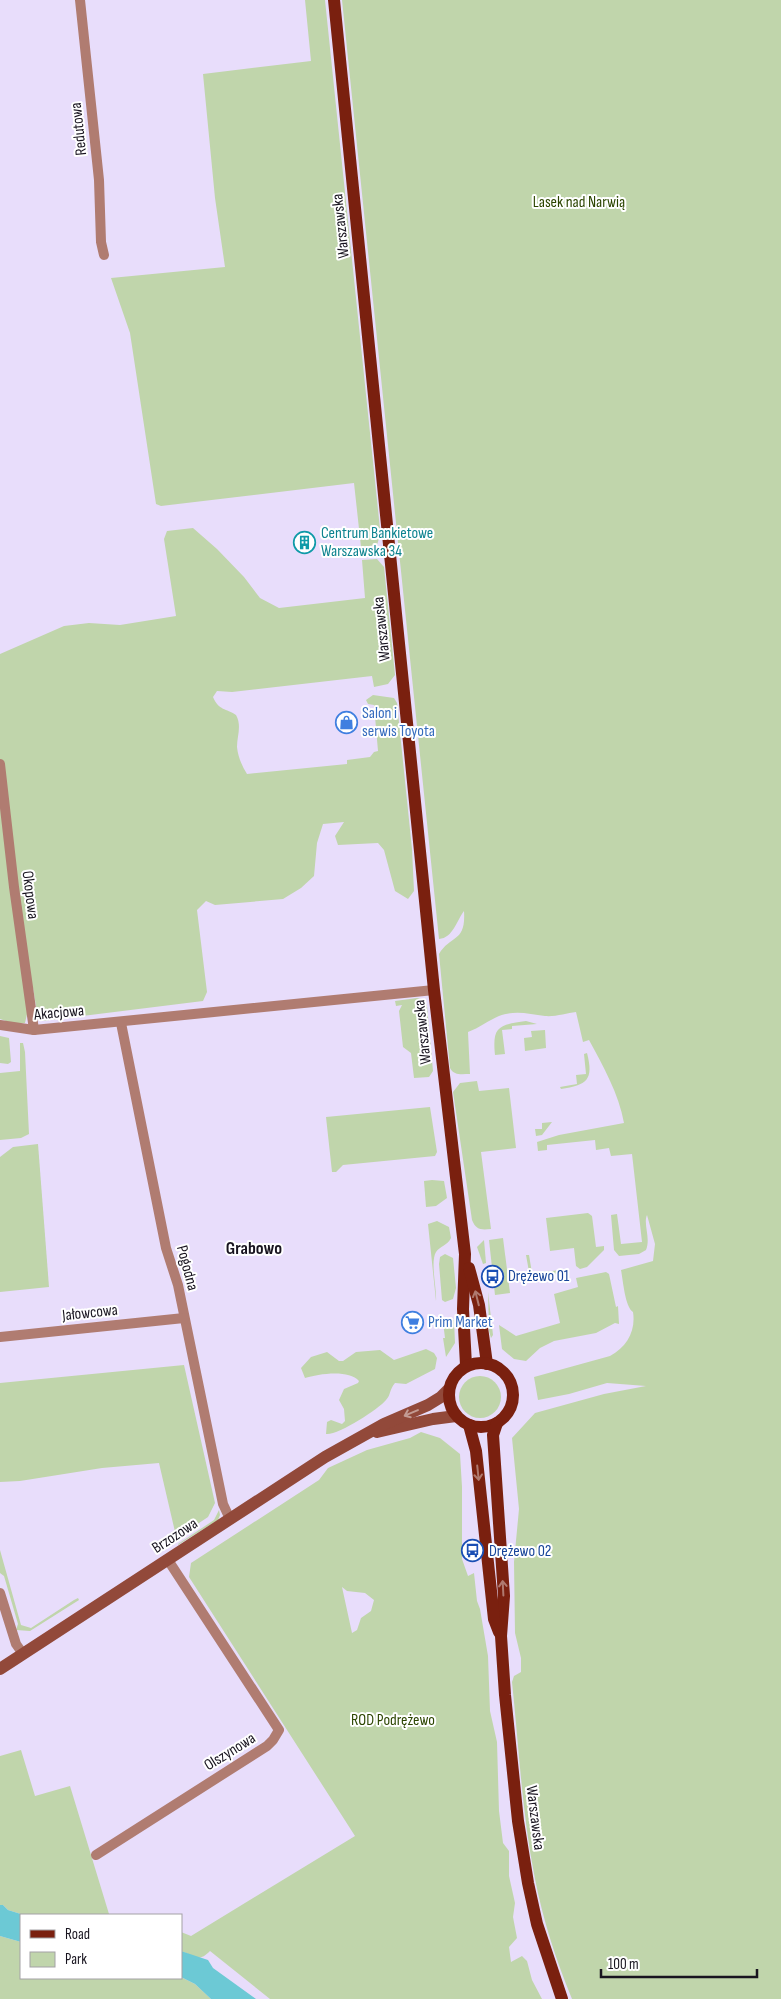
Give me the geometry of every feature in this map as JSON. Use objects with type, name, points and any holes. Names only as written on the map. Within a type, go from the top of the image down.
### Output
[{"type":"main road","name":"Warszawska","points":[[334,0],[434,990],[465,1254],[478,1306],[487,1364]]},
{"type":"main road","name":"Warszawska","points":[[465,1254],[463,1309],[466,1365]]},
{"type":"main road","points":[[487,1364],[501,1370],[508,1379],[512,1387],[510,1408],[497,1423],[485,1427],[469,1425],[456,1416],[449,1402],[449,1389],[458,1372],[466,1365],[487,1364]]},
{"type":"main road","name":"Brzozowa","points":[[0,1669],[325,1457],[384,1424],[428,1406],[449,1389]]},
{"type":"main road","name":"Brzozowa","points":[[369,1433],[386,1432],[433,1419],[456,1416]]},
{"type":"main road","name":"Warszawska","points":[[497,1423],[494,1435],[504,1596],[501,1636],[511,1752],[524,1858],[537,1924],[562,1999]]},
{"type":"main road","name":"Warszawska","points":[[469,1425],[476,1451],[494,1619],[501,1636]]},
{"type":"street","name":"Redutowa","points":[[80,0],[99,180],[101,242],[104,255]]},
{"type":"street","name":"Okopowa","points":[[0,764],[14,887],[34,1030]]},
{"type":"street","name":"Akacjowa","points":[[0,1025],[34,1030],[121,1023],[434,990]]},
{"type":"street","name":"Pogodna","points":[[121,1023],[166,1248],[178,1285],[223,1504],[230,1519]]},
{"type":"street","name":"Jałowcowa","points":[[0,1337],[184,1318]]},
{"type":"street","name":"Olszynowa","points":[[96,1855],[267,1746],[274,1740],[279,1730],[168,1560]]},
{"type":"street","points":[[0,1593],[16,1644],[23,1654]]},
{"type":"green space","points":[[305,0],[325,0],[380,529],[377,545],[361,547],[354,483],[161,506],[156,504],[130,333],[111,278],[225,267],[215,198],[203,74],[311,61]]},
{"type":"green space","name":"Lasek nad Narwią","points":[[342,0],[781,0],[781,1999],[572,1999],[550,1940],[538,1894],[524,1806],[512,1682],[514,1676],[521,1672],[521,1658],[515,1633],[514,1562],[519,1509],[512,1438],[535,1413],[604,1394],[646,1386],[607,1383],[569,1394],[538,1400],[534,1377],[610,1356],[626,1343],[632,1332],[634,1319],[633,1312],[626,1299],[621,1270],[653,1261],[655,1244],[647,1215],[648,1241],[646,1250],[639,1254],[619,1256],[614,1250],[611,1215],[617,1214],[621,1244],[642,1242],[632,1154],[611,1156],[609,1148],[596,1150],[595,1140],[547,1145],[547,1150],[538,1151],[537,1142],[559,1135],[624,1123],[622,1112],[605,1070],[589,1040],[583,1042],[576,1012],[549,1016],[516,1013],[499,1016],[468,1032],[470,1074],[456,1073],[450,1068],[439,954],[448,943],[457,937],[463,928],[464,911],[451,932],[444,938],[439,939]]},
{"type":"green space","points":[[193,528],[244,577],[260,598],[279,608],[365,598],[362,560],[377,559],[384,567],[395,675],[388,684],[374,687],[372,676],[232,692],[217,691],[213,697],[220,707],[236,715],[238,719],[238,751],[240,761],[247,774],[347,764],[347,760],[370,757],[374,752],[378,751],[374,705],[368,704],[366,700],[373,695],[394,698],[397,703],[412,849],[414,891],[408,899],[395,891],[384,850],[378,843],[338,845],[335,836],[344,822],[323,824],[317,843],[314,876],[301,888],[283,899],[215,905],[206,901],[197,910],[207,992],[203,1001],[42,1021],[37,1012],[33,988],[25,1023],[12,1023],[0,1019],[0,654],[64,626],[89,623],[120,625],[176,616],[164,539],[167,531]]},
{"type":"green space","points":[[417,998],[424,1000],[427,1006],[433,1071],[429,1077],[414,1078],[411,1053],[403,1047],[399,1011],[402,1005],[396,1006],[395,1001]]},
{"type":"green space","points":[[526,1021],[537,1024],[512,1026],[512,1029],[502,1030],[505,1054],[495,1055],[495,1038],[499,1029],[509,1024]]},
{"type":"green space","points":[[545,1030],[546,1048],[525,1051],[524,1038],[532,1037],[531,1031]]},
{"type":"green space","points":[[0,1036],[9,1038],[11,1062],[8,1064],[0,1063]]},
{"type":"green space","points":[[20,1043],[23,1043],[25,1052],[29,1134],[21,1138],[0,1140],[0,1073],[20,1071]]},
{"type":"green space","points":[[587,1053],[590,1069],[586,1080],[577,1085],[561,1089],[560,1087],[577,1084],[576,1075],[586,1074],[584,1054]]},
{"type":"green space","points":[[477,1081],[479,1091],[509,1088],[516,1148],[481,1152],[491,1229],[477,1228],[472,1220],[453,1092],[460,1083]]},
{"type":"green space","points":[[430,1107],[437,1152],[435,1156],[343,1165],[336,1172],[332,1172],[326,1117]]},
{"type":"green space","points":[[552,1122],[542,1135],[536,1136],[535,1129],[542,1129],[542,1123]]},
{"type":"green space","points":[[38,1144],[49,1287],[0,1292],[0,1157],[13,1147]]},
{"type":"green space","points":[[424,1181],[444,1181],[447,1198],[436,1206],[426,1207]]},
{"type":"green space","points":[[588,1213],[592,1216],[596,1247],[604,1246],[604,1250],[587,1267],[580,1269],[576,1266],[574,1248],[550,1251],[546,1218]]},
{"type":"green space","points":[[437,1221],[449,1227],[451,1238],[434,1256],[436,1301],[428,1224]]},
{"type":"green space","points":[[503,1238],[510,1293],[495,1295],[489,1240]]},
{"type":"green space","points":[[484,1240],[486,1263],[483,1264],[477,1247]]},
{"type":"green space","points":[[445,1254],[453,1258],[456,1288],[453,1299],[445,1302],[442,1300],[439,1264],[440,1257]]},
{"type":"green space","points":[[526,1255],[529,1255],[532,1273],[561,1270],[561,1273],[530,1277]]},
{"type":"green space","points":[[606,1272],[609,1274],[616,1307],[618,1306],[619,1324],[615,1323],[596,1333],[554,1341],[540,1348],[526,1361],[514,1359],[502,1349],[499,1325],[516,1336],[560,1323],[554,1294],[578,1287],[576,1278]]},
{"type":"green space","points":[[488,1292],[493,1335],[491,1338],[489,1331]]},
{"type":"green space","points":[[447,1319],[454,1320],[455,1343],[446,1357],[443,1322]]},
{"type":"green space","points":[[426,1349],[434,1353],[437,1358],[435,1369],[406,1384],[395,1383],[388,1398],[382,1404],[358,1421],[339,1431],[326,1434],[327,1422],[331,1420],[342,1424],[345,1421],[344,1409],[339,1400],[344,1389],[359,1381],[354,1377],[341,1374],[325,1374],[305,1378],[301,1368],[311,1357],[327,1352],[339,1361],[343,1361],[356,1352],[380,1350],[394,1360]]},
{"type":"green space","points":[[184,1365],[215,1503],[208,1517],[175,1539],[176,1536],[159,1463],[102,1468],[20,1481],[0,1482],[0,1383]]},
{"type":"green space","points":[[480,1376],[495,1382],[501,1397],[495,1412],[480,1418],[465,1412],[459,1397],[465,1382]]},
{"type":"green space","name":"ROD Podrężewo","points":[[421,1432],[440,1438],[460,1454],[462,1559],[468,1576],[474,1573],[477,1601],[488,1656],[490,1711],[497,1742],[499,1811],[503,1843],[509,1851],[509,1876],[515,1903],[513,1917],[517,1938],[509,1947],[511,1962],[522,1956],[527,1961],[532,1980],[542,1999],[270,1999],[210,1951],[200,1958],[182,1951],[182,1932],[191,1936],[355,1836],[189,1577],[191,1563],[319,1480],[328,1468],[367,1450],[410,1438]],"holes":[[[342,1587],[347,1591],[365,1593],[374,1600],[371,1611],[361,1618],[357,1630],[352,1633]]]},
{"type":"green space","points":[[219,1510],[218,1520],[178,1545],[214,1520]]},
{"type":"green space","points":[[0,1550],[21,1625],[31,1628],[74,1600],[78,1598],[79,1600],[30,1631],[16,1630],[18,1624],[4,1576],[0,1573]]},
{"type":"green space","points":[[21,1750],[35,1796],[70,1786],[109,1914],[21,1914],[0,1905],[0,1756]]},
{"type":"green space","points":[[0,1936],[20,1942],[20,1979],[182,1978],[195,1984],[211,1999],[0,1999]]},
{"type":"shaded area","points":[[0,1905],[3,1905],[8,1910],[21,1914],[20,1942],[0,1936]]},
{"type":"shaded area","points":[[182,1951],[208,1960],[213,1968],[256,1999],[211,1999],[195,1984],[182,1978]]},
{"type":"place","name":"Centrum Bankietowe Warszawska 34","points":[[305,542]]},
{"type":"place","name":"Salon i serwis Toyota","points":[[346,722]]},
{"type":"place","name":"Drężewo 01","points":[[492,1276]]},
{"type":"place","name":"Prim Market","points":[[412,1322]]},
{"type":"place","name":"Drężewo 02","points":[[473,1551]]},
{"type":"district","name":"Grabowo","points":[[254,1248]]}]
